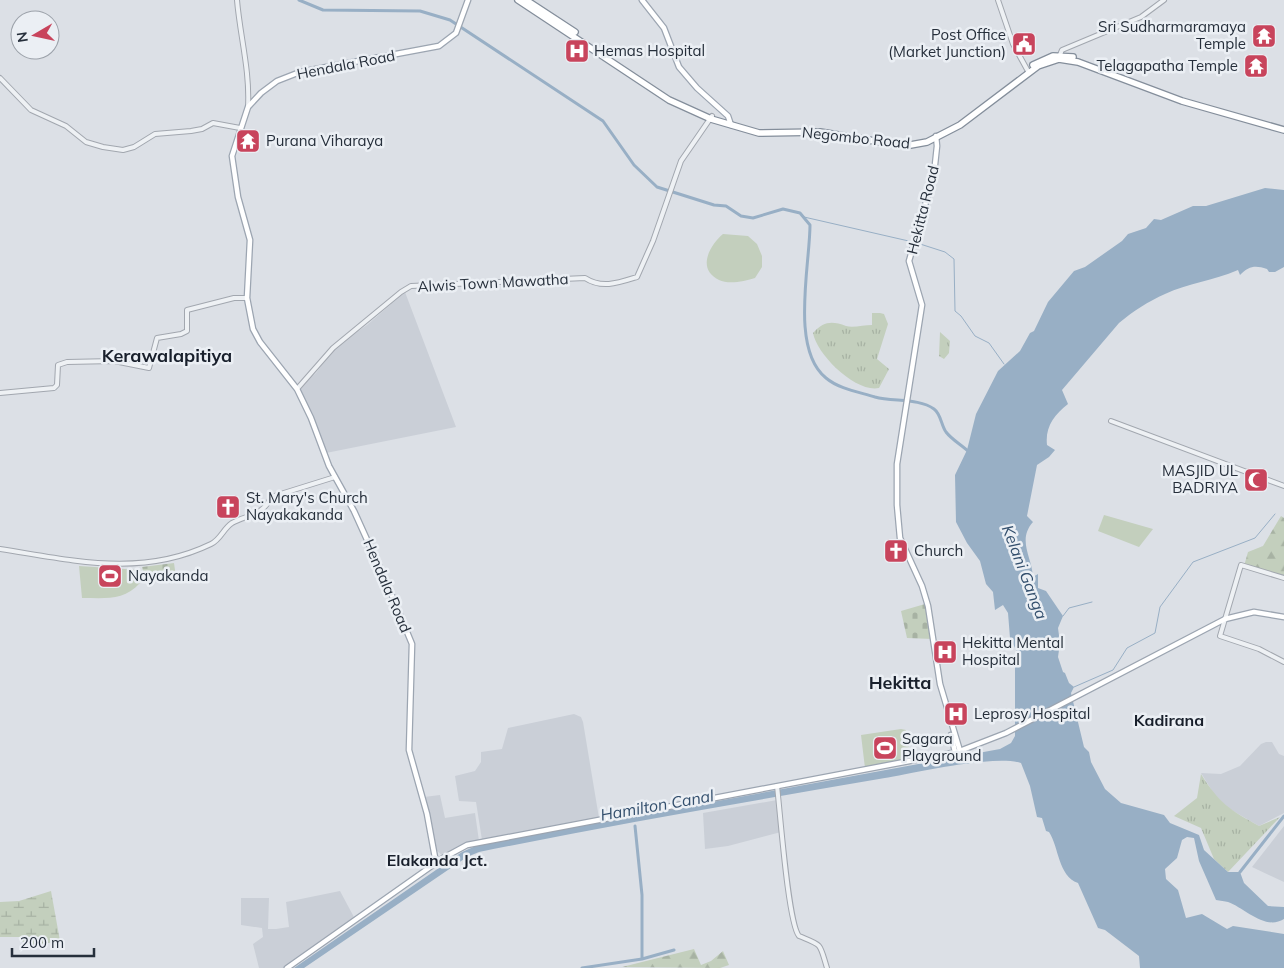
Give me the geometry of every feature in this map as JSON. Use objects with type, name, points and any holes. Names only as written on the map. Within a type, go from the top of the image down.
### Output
[{"type":"highway","name":"Negombo Road","points":[[518,0],[665,97],[711,117],[758,129],[817,129],[890,141],[918,141],[936,137],[984,105],[1040,60],[1059,57]]},
{"type":"highway","name":"Negombo Road","points":[[526,0],[654,86],[678,101],[711,117]]},
{"type":"highway","points":[[1059,57],[1071,56],[1183,98],[1284,128]]},
{"type":"main road","name":"Hendala Road","points":[[436,863],[427,814],[409,750],[412,644],[366,537],[335,477],[297,389],[260,342],[253,329],[247,298],[250,240],[238,197],[232,156],[248,107],[261,93],[277,81],[300,72],[434,48],[448,41],[458,29],[468,0]]},
{"type":"main road","points":[[642,0],[664,28],[673,56],[686,78],[728,116],[731,123]]},
{"type":"main road","name":"Hekitta Road","points":[[936,137],[933,179],[915,238],[910,264],[919,289],[922,305],[896,469],[899,531],[922,586],[928,606],[940,684],[957,752]]},
{"type":"main road","points":[[287,968],[443,858],[462,847],[957,752],[1013,730],[1225,619],[1254,612],[1284,616]]},
{"type":"main road","points":[[433,849],[437,856],[443,858]]},
{"type":"street","points":[[237,0],[242,46],[249,78],[248,107]]},
{"type":"street","points":[[998,0],[1013,44],[1028,71]]},
{"type":"street","points":[[1059,57],[1062,50],[1141,17],[1164,0]]},
{"type":"street","points":[[0,78],[31,110],[66,126],[86,142],[102,147],[123,150],[134,147],[155,134],[202,129],[213,123],[240,128]]},
{"type":"street","name":"Alwis Town Mawatha","points":[[297,389],[333,348],[401,292],[411,286],[585,278],[595,284],[606,285],[637,277],[653,241],[681,161],[711,117]]},
{"type":"street","points":[[0,393],[54,388],[57,383],[57,367],[67,362],[114,361],[148,368],[156,338],[181,334],[186,331],[187,310],[234,298],[247,298]]},
{"type":"street","points":[[1111,421],[1284,486]]},
{"type":"street","points":[[0,548],[44,554],[76,562],[141,564],[166,560],[186,554],[220,539],[229,525],[260,512],[268,506],[271,497],[335,477]]},
{"type":"street","points":[[1284,578],[1241,565],[1220,636],[1258,649],[1284,661]]},
{"type":"street","points":[[777,786],[788,887],[795,929],[799,936],[814,940],[819,946],[827,968]]},
{"type":"shaded area","points":[[405,292],[456,427],[326,453],[299,387],[316,373],[335,347],[367,325]]},
{"type":"shaded area","points":[[574,714],[581,717],[583,722],[599,818],[482,840],[476,802],[459,801],[455,776],[475,771],[481,762],[481,752],[502,749],[508,728]]},
{"type":"shaded area","points":[[1272,742],[1279,754],[1284,756],[1284,813],[1259,826],[1228,808],[1214,794],[1201,773],[1221,774],[1240,766],[1261,744]]},
{"type":"shaded area","points":[[440,795],[445,818],[475,813],[479,841],[443,856],[435,849],[424,797]]},
{"type":"shaded area","points":[[777,800],[781,832],[728,846],[705,849],[703,813]]},
{"type":"shaded area","points":[[1284,826],[1284,882],[1252,867]]},
{"type":"shaded area","points":[[340,891],[355,919],[286,968],[259,968],[253,944],[263,937],[262,928],[241,925],[241,898],[269,898],[268,929],[276,929],[289,927],[286,902]]},
{"type":"green space","points":[[723,234],[748,236],[757,244],[762,256],[762,267],[755,278],[727,282],[719,280],[708,270],[707,264],[710,250]]},
{"type":"green space","points":[[872,313],[884,314],[888,324],[877,359],[889,369],[879,388],[860,385],[839,371],[822,352],[813,333],[828,323],[852,327],[872,325]]},
{"type":"green space","points":[[940,332],[950,341],[949,353],[944,359],[939,356]]},
{"type":"green space","points":[[1104,515],[1153,529],[1139,547],[1098,531]]},
{"type":"green space","points":[[1281,516],[1284,518],[1284,576],[1244,566],[1248,552],[1263,546]]},
{"type":"green space","name":"Nayakanda","points":[[174,563],[176,577],[146,582],[142,567]]},
{"type":"green space","name":"Nayakanda","points":[[79,566],[140,570],[140,583],[134,589],[121,596],[82,598]]},
{"type":"green space","points":[[925,604],[933,639],[907,638],[901,611]]},
{"type":"green space","name":"Sagara Playground","points":[[901,729],[906,730],[909,747],[905,749],[905,760],[865,768],[861,735]]},
{"type":"green space","points":[[1201,774],[1226,805],[1259,826],[1280,817],[1228,872],[1214,859],[1201,828],[1174,816],[1197,798]]},
{"type":"green space","points":[[51,891],[60,941],[26,947],[20,937],[0,937],[0,902],[19,901]]},
{"type":"green space","points":[[694,949],[701,965],[711,961],[723,951],[729,965],[720,968],[622,967]]},
{"type":"water","name":"Kelani Ganga","points":[[1265,188],[1284,190],[1284,267],[1275,272],[1269,272],[1267,269],[1252,267],[1240,275],[1238,270],[1183,287],[1153,300],[1119,323],[1062,390],[1068,404],[1055,417],[1047,433],[1047,445],[1055,450],[1049,457],[1037,465],[1027,516],[1033,522],[1028,529],[1026,542],[1033,577],[1038,574],[1038,588],[1046,591],[1063,616],[1058,628],[1060,643],[1058,657],[1063,672],[1069,683],[1074,687],[1071,693],[1084,747],[1089,752],[1091,762],[1105,789],[1121,803],[1164,815],[1170,823],[1199,835],[1204,850],[1228,872],[1240,872],[1244,883],[1268,906],[1284,907],[1284,919],[1270,922],[1255,917],[1228,902],[1216,900],[1199,861],[1194,838],[1187,837],[1182,840],[1177,858],[1165,869],[1166,879],[1178,890],[1186,918],[1202,914],[1227,929],[1233,926],[1284,934],[1284,968],[1140,968],[1139,956],[1105,930],[1098,928],[1078,883],[1066,874],[1042,818],[1037,817],[1030,786],[1021,763],[992,761],[952,766],[629,823],[479,852],[467,857],[304,968],[294,968],[462,852],[478,845],[1000,749],[1011,743],[1015,736],[1015,668],[1018,654],[1010,638],[1008,613],[1003,605],[995,610],[993,592],[986,584],[980,561],[967,543],[956,522],[955,475],[967,450],[976,414],[998,371],[1020,351],[1030,333],[1034,331],[1048,302],[1074,271],[1085,267],[1122,241],[1128,234],[1146,228],[1154,219],[1161,220],[1193,206],[1206,206]]},
{"type":"waterway","points":[[299,0],[323,10],[420,11],[450,20],[603,121],[634,165],[657,187],[714,205],[726,206],[741,216],[753,218],[783,209],[800,213],[810,225],[804,306],[808,347],[815,365],[826,378],[843,388],[875,397],[921,403],[934,409],[948,435],[969,452]]},
{"type":"waterway","points":[[804,217],[913,242]]},
{"type":"waterway","points":[[917,243],[945,252],[954,259],[955,311],[961,316],[975,336],[989,343],[1004,364]]},
{"type":"waterway","points":[[1074,687],[1113,670],[1127,648],[1155,633],[1160,607],[1193,562],[1255,538],[1275,514]]},
{"type":"waterway","points":[[1063,616],[1069,608],[1092,602]]},
{"type":"waterway","points":[[1240,872],[1284,816]]},
{"type":"waterway","name":"Hamilton Canal","points":[[635,826],[642,895],[642,959]]},
{"type":"waterway","points":[[582,968],[642,959],[674,950]]},
{"type":"place","name":"Sri Sudharmaramaya Temple","points":[[1264,36]]},
{"type":"place","name":"Post Office (Market Junction)","points":[[1024,44]]},
{"type":"place","name":"Hemas Hospital","points":[[577,51]]},
{"type":"place","name":"Telagapatha Temple","points":[[1256,66]]},
{"type":"place","name":"Purana Viharaya","points":[[248,141]]},
{"type":"place","name":"MASJID UL BADRIYA","points":[[1256,480]]},
{"type":"place","name":"St. Mary's Church Nayakakanda","points":[[228,507]]},
{"type":"place","name":"Church","points":[[896,551]]},
{"type":"place","name":"Nayakanda","points":[[110,576]]},
{"type":"place","name":"Hekitta Mental Hospital","points":[[945,652]]},
{"type":"place","name":"Leprosy Hospital","points":[[956,714]]},
{"type":"place","name":"Sagara Playground","points":[[885,748]]},
{"type":"district","name":"Kerawalapitiya","points":[[167,356]]},
{"type":"district","name":"Hekitta","points":[[900,683]]},
{"type":"district","name":"Kadirana","points":[[1169,720]]},
{"type":"district","name":"Elakanda Jct.","points":[[437,860]]}]
